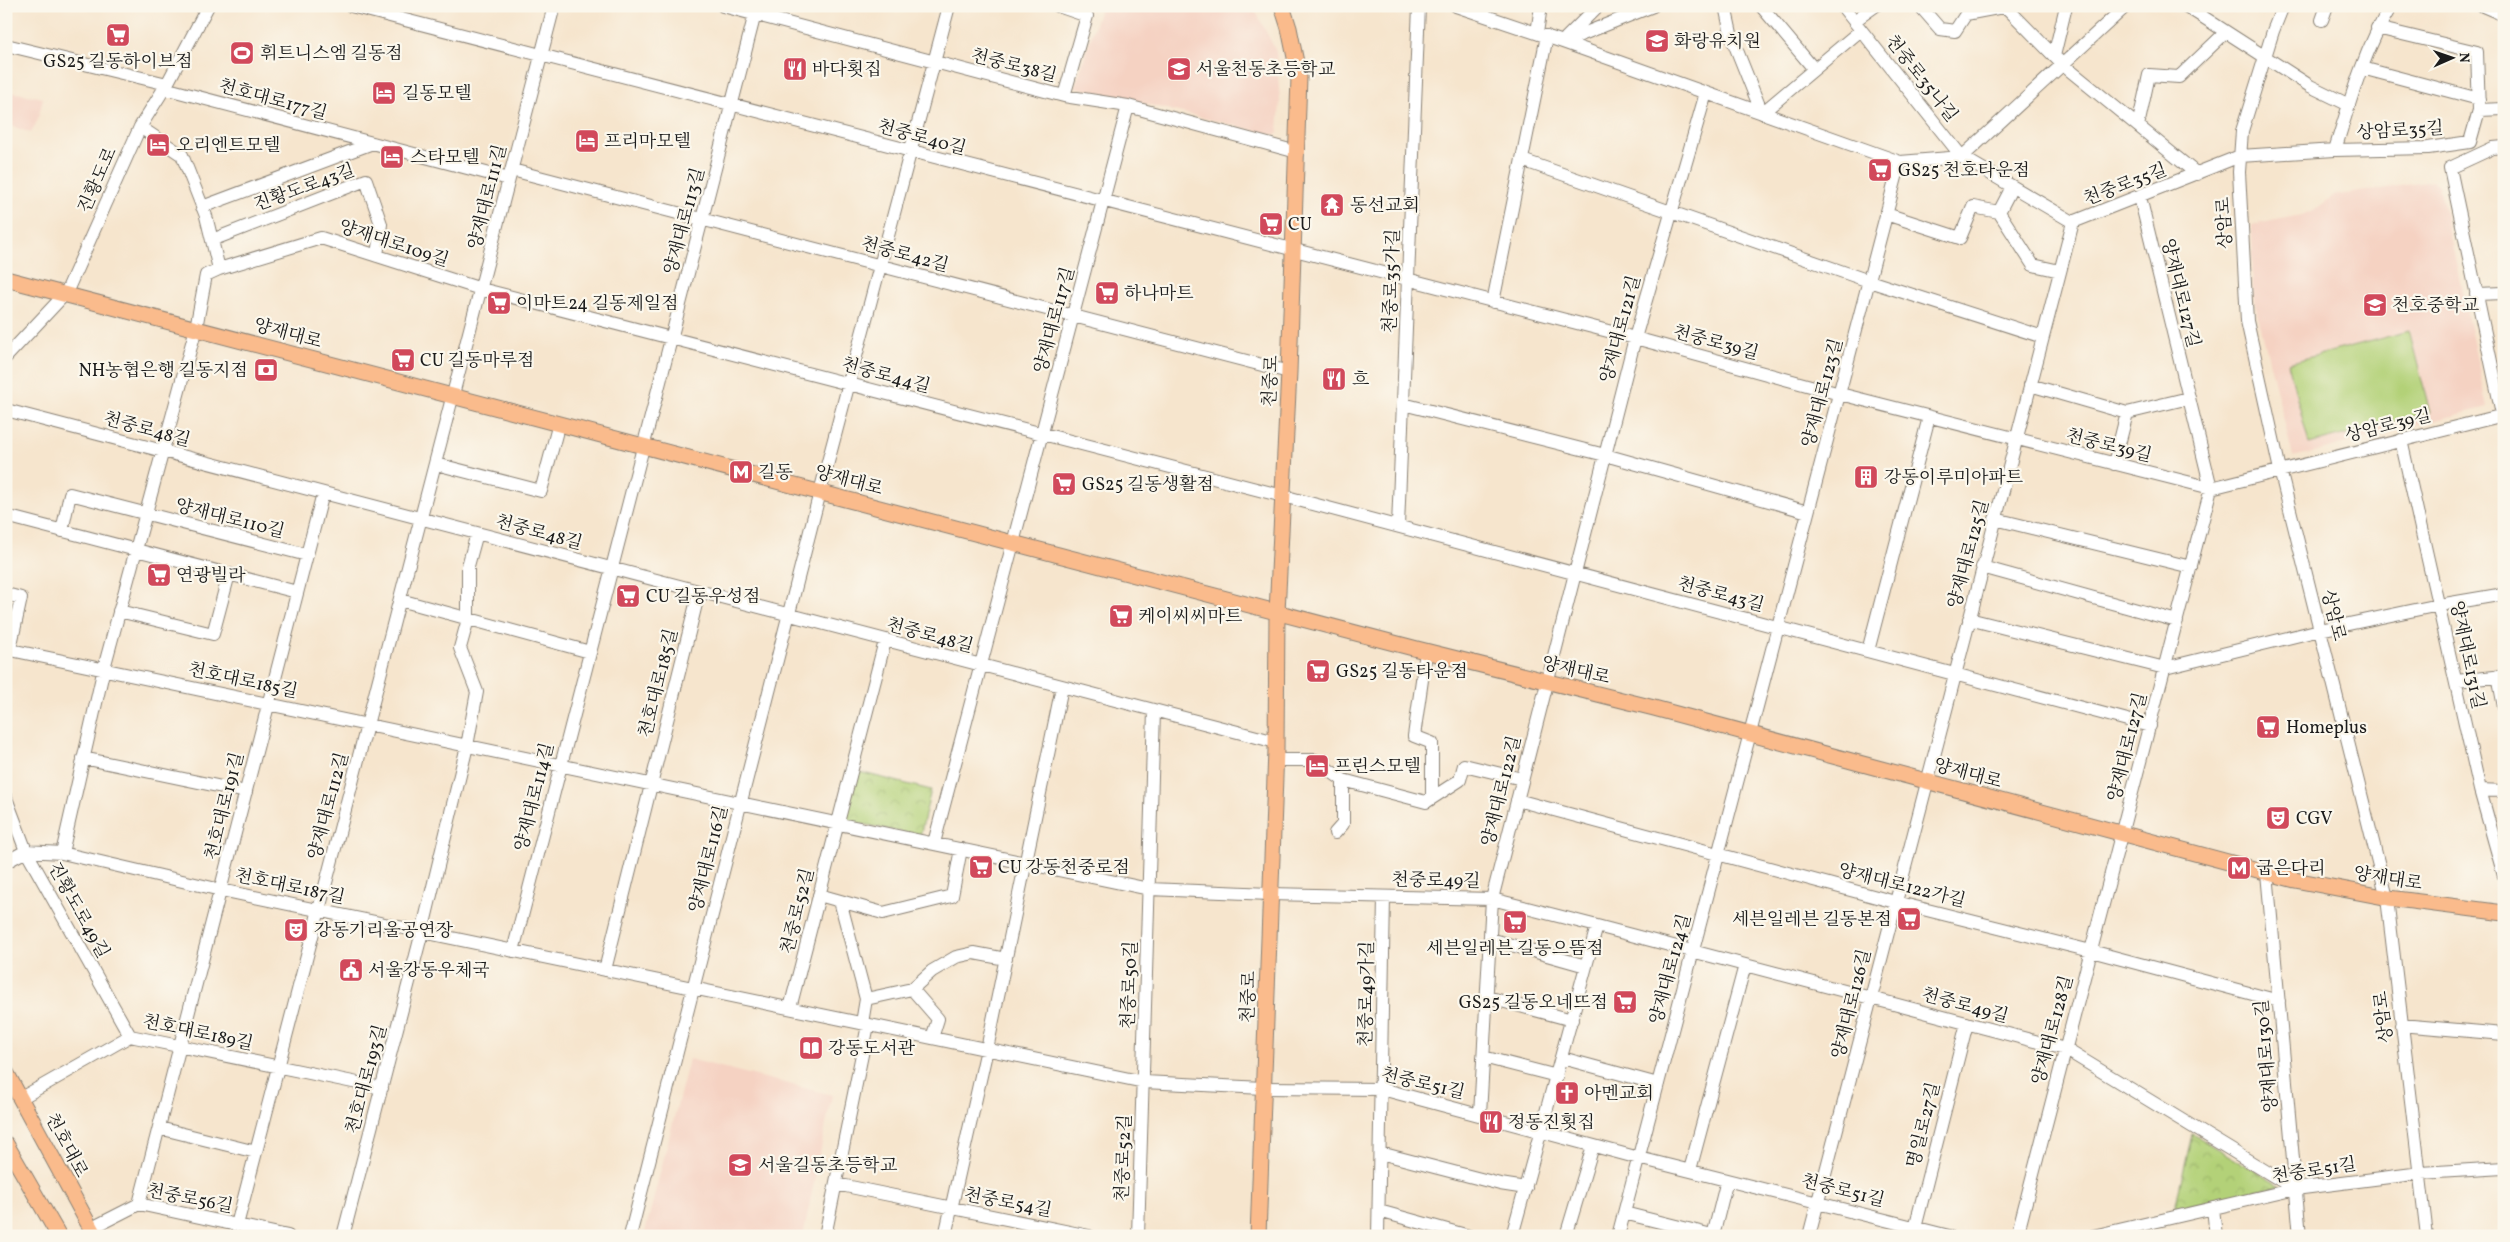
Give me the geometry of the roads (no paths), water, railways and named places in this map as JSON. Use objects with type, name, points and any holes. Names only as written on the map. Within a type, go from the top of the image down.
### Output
[{"type":"main road","name":"천중로","points":[[1258,1236],[1276,760],[1277,612],[1289,372],[1299,76],[1290,28],[1282,6]]},
{"type":"main road","name":"양재대로","points":[[6,279],[66,293],[1426,652],[1749,733],[2267,873],[2387,898],[2504,913]]},
{"type":"main road","name":"천호대로","points":[[6,1072],[92,1232]]},
{"type":"main road","points":[[6,1144],[59,1236]]},
{"type":"street","name":"진황도로","points":[[6,357],[66,293],[140,127],[166,86],[208,6]]},
{"type":"street","name":"천중로40길","points":[[350,6],[1293,252]]},
{"type":"street","name":"양재대로111길","points":[[454,396],[554,6]]},
{"type":"street","name":"천중로38길","points":[[723,6],[756,10],[934,62],[1064,96],[1128,106],[1297,152]]},
{"type":"street","name":"양재대로116길","points":[[630,1236],[820,492],[949,6]]},
{"type":"street","points":[[1058,6],[1087,16],[1064,96]]},
{"type":"street","name":"천중로35가길","points":[[1398,526],[1419,6]]},
{"type":"street","points":[[1456,6],[1563,42],[1900,162],[1962,157],[2058,60],[2126,6]]},
{"type":"street","points":[[1493,302],[1522,160],[1542,35],[1541,6]]},
{"type":"street","points":[[1563,42],[1598,6]]},
{"type":"street","points":[[1563,42],[1653,6]]},
{"type":"street","points":[[1725,6],[1732,38],[1762,113]]},
{"type":"street","points":[[1761,6],[1814,70]]},
{"type":"street","name":"천중로35나길","points":[[1842,6],[1962,157]]},
{"type":"street","points":[[1762,113],[1814,70],[1858,26],[1874,6]]},
{"type":"street","points":[[1920,6],[1940,29],[1955,31],[1966,14],[2007,7]]},
{"type":"street","points":[[2058,60],[2066,6]]},
{"type":"street","points":[[2186,6],[2310,86],[2349,105]]},
{"type":"street","name":"상암로","points":[[2283,6],[2242,131],[2240,156],[2246,321],[2280,470],[2387,898],[2427,1236]]},
{"type":"street","points":[[2322,20],[2327,6]]},
{"type":"street","points":[[2335,150],[2362,68],[2378,28],[2391,6]]},
{"type":"street","points":[[2483,6],[2504,15]]},
{"type":"street","name":"천중로35길","points":[[2007,7],[2058,60],[2197,174]]},
{"type":"street","name":"양재대로113길","points":[[643,445],[756,10]]},
{"type":"street","name":"상암로35길","points":[[2240,156],[2335,150],[2428,148],[2470,142],[2479,105],[2477,52],[2378,28]]},
{"type":"street","points":[[2138,126],[2149,75],[2179,77],[2226,32]]},
{"type":"street","name":"천호대로177길","points":[[6,45],[166,86],[373,143],[510,174]]},
{"type":"street","points":[[2362,68],[2479,105],[2504,110]]},
{"type":"street","name":"양재대로121길","points":[[1546,682],[1634,338],[1706,93]]},
{"type":"street","name":"양재대로117길","points":[[1014,543],[1128,106]]},
{"type":"street","points":[[62,853],[82,758],[104,668],[196,328],[206,275],[219,269],[202,206],[182,155],[140,127]]},
{"type":"street","points":[[202,206],[373,143]]},
{"type":"street","points":[[2503,418],[2450,168],[2493,148],[2504,148]]},
{"type":"street","name":"천중로35길","points":[[1962,157],[2073,222],[2240,156]]},
{"type":"street","points":[[1522,160],[1869,281],[2043,336]]},
{"type":"street","name":"양재대로123길","points":[[1749,733],[1900,162]]},
{"type":"street","name":"천중로42길","points":[[510,174],[702,220],[1289,372]]},
{"type":"street","name":"진황도로43길","points":[[212,240],[366,180],[380,224],[377,256]]},
{"type":"street","points":[[1999,212],[2012,187]]},
{"type":"street","name":"양재대로127길","points":[[2122,834],[2211,488],[2140,197]]},
{"type":"street","points":[[1886,214],[1960,238],[1973,207],[1999,212],[2032,265],[2060,271]]},
{"type":"street","name":"양재대로125길","points":[[1926,781],[2073,222]]},
{"type":"street","name":"양재대로109길","points":[[219,269],[322,238],[481,289]]},
{"type":"street","name":"천중로39길","points":[[1293,252],[1634,338],[1840,394],[2211,488],[2280,470]]},
{"type":"street","name":"천중로44길","points":[[481,289],[1283,496]]},
{"type":"street","points":[[2476,294],[2504,293]]},
{"type":"street","points":[[2030,385],[2127,413],[2189,398]]},
{"type":"street","name":"양재대로112길","points":[[237,1225],[454,396]]},
{"type":"street","points":[[1403,404],[1604,455],[1808,512]]},
{"type":"street","name":"천중로48길","points":[[6,410],[612,568],[788,616],[1276,742]]},
{"type":"street","points":[[2114,464],[2127,413]]},
{"type":"street","points":[[1868,651],[1929,417]]},
{"type":"street","name":"상암로39길","points":[[2280,470],[2401,440],[2503,418]]},
{"type":"street","points":[[436,464],[542,491],[559,424]]},
{"type":"street","name":"양재대로131길","points":[[2401,440],[2440,605],[2480,790],[2504,876]]},
{"type":"street","name":"양재대로114길","points":[[513,951],[643,445]]},
{"type":"street","name":"천호대로191길","points":[[139,1204],[323,493]]},
{"type":"street","name":"양재대로110길","points":[[62,531],[70,494],[145,515],[307,555]]},
{"type":"street","name":"천중로43길","points":[[1283,496],[2150,726]]},
{"type":"street","points":[[6,516],[298,592]]},
{"type":"street","points":[[1995,519],[2191,567]]},
{"type":"street","points":[[422,932],[467,746],[477,692],[460,648],[468,619],[468,566],[477,533]]},
{"type":"street","points":[[934,843],[1014,543]]},
{"type":"street","points":[[1982,567],[2177,621]]},
{"type":"street","points":[[119,611],[213,634],[229,574]]},
{"type":"street","name":"천호대로185길","points":[[651,784],[699,592]]},
{"type":"street","name":"천호대로185길","points":[[6,594],[21,598],[8,649],[269,702],[368,725],[740,802]]},
{"type":"street","points":[[1969,619],[2165,668],[2320,630],[2504,594]]},
{"type":"street","points":[[400,600],[590,652]]},
{"type":"street","points":[[838,823],[885,641]]},
{"type":"street","points":[[1426,652],[1414,736],[1432,743],[1432,798]]},
{"type":"street","points":[[2456,681],[2501,676],[2504,708]]},
{"type":"street","name":"양재대로122길","points":[[1480,1115],[1492,899],[1546,682]]},
{"type":"street","points":[[951,1209],[987,1049],[1062,687]]},
{"type":"street","points":[[1149,889],[1154,711]]},
{"type":"street","name":"양재대로124길","points":[[1618,1236],[1749,733]]},
{"type":"street","points":[[82,758],[246,792]]},
{"type":"street","points":[[1276,760],[1315,760],[1343,780],[1426,802],[1460,780],[1464,765],[1522,779]]},
{"type":"street","points":[[1335,833],[1343,824],[1343,780]]},
{"type":"street","name":"양재대로126길","points":[[1809,1236],[1926,781]]},
{"type":"street","points":[[604,970],[651,784]]},
{"type":"street","points":[[2480,790],[2504,791]]},
{"type":"street","name":"진황도로49길","points":[[6,798],[26,851],[130,1036]]},
{"type":"street","name":"양재대로122가길","points":[[1517,800],[1895,902],[2279,1001]]},
{"type":"street","points":[[740,802],[1149,889],[1270,894]]},
{"type":"street","name":"천중로52길","points":[[790,1008],[838,823]]},
{"type":"street","name":"양재대로128길","points":[[2017,1236],[2122,834]]},
{"type":"street","points":[[819,895],[883,913],[952,896],[962,849]]},
{"type":"street","points":[[6,862],[26,851]]},
{"type":"street","name":"천호대로187길","points":[[26,851],[62,853],[220,890],[692,988]]},
{"type":"street","name":"양재대로130길","points":[[2267,873],[2300,1236]]},
{"type":"street","name":"천중로50길","points":[[1144,1082],[1149,889]]},
{"type":"street","name":"천중로49길","points":[[1270,894],[1492,899],[2065,1049],[2295,1188]]},
{"type":"street","name":"천중로49가길","points":[[1378,1236],[1384,897]]},
{"type":"street","points":[[825,1236],[865,1024],[866,999],[840,901]]},
{"type":"street","points":[[1512,1236],[1542,1132],[1596,926]]},
{"type":"street","name":"천호대로193길","points":[[343,1236],[422,932]]},
{"type":"street","points":[[1490,939],[1586,966]]},
{"type":"street","points":[[866,999],[912,989],[932,971],[956,957],[974,953],[1006,959]]},
{"type":"street","points":[[1690,1170],[1745,965]]},
{"type":"street","points":[[692,988],[1144,1082],[1263,1088]]},
{"type":"street","points":[[912,989],[938,1019],[932,1038]]},
{"type":"street","points":[[1486,997],[1572,1020]]},
{"type":"street","name":"명일로27길","points":[[1914,1231],[1967,1023]]},
{"type":"street","points":[[2402,1025],[2504,1034]]},
{"type":"street","name":"천호대로189길","points":[[21,1098],[130,1036],[382,1088]]},
{"type":"street","points":[[1483,1057],[1557,1076]]},
{"type":"street","points":[[1562,1058],[1658,1084]]},
{"type":"street","name":"천중로52길","points":[[1138,1236],[1144,1082]]},
{"type":"street","name":"천중로51길","points":[[1263,1088],[1382,1088],[1593,1146],[1818,1202],[1914,1231],[1949,1236]]},
{"type":"street","points":[[159,1128],[256,1152]]},
{"type":"street","points":[[1566,1236],[1593,1146]]},
{"type":"street","points":[[1380,1153],[1500,1184],[1526,1188]]},
{"type":"street","name":"천중로51길","points":[[2093,1236],[2116,1233],[2295,1188],[2421,1173],[2504,1168]]},
{"type":"street","points":[[1624,1213],[1714,1236],[1727,1180]]},
{"type":"street","name":"천중로54길","points":[[836,1184],[951,1209],[1033,1231],[1089,1236]]},
{"type":"street","name":"천중로56길","points":[[92,1232],[139,1204],[288,1236]]},
{"type":"street","points":[[2213,1208],[2216,1236]]},
{"type":"street","name":"천중로54길","points":[[945,1236],[951,1209]]},
{"type":"street","points":[[1378,1211],[1469,1236]]},
{"type":"place","name":"GS25 길동하이브점","points":[[118,35]]},
{"type":"place","name":"화랑유치원","points":[[1657,41]]},
{"type":"place","name":"휘트니스엠 길동점","points":[[242,53]]},
{"type":"place","name":"바다횟집","points":[[795,69]]},
{"type":"place","name":"서울천동초등학교","points":[[1179,69]]},
{"type":"place","name":"길동모텔","points":[[384,93]]},
{"type":"place","name":"프리마모텔","points":[[587,141]]},
{"type":"place","name":"오리엔트모텔","points":[[158,145]]},
{"type":"place","name":"스타모텔","points":[[392,157]]},
{"type":"place","name":"GS25 천호타운점","points":[[1880,170]]},
{"type":"place","name":"동선교회","points":[[1332,205]]},
{"type":"place","name":"CU","points":[[1271,224]]},
{"type":"place","name":"하나마트","points":[[1107,293]]},
{"type":"place","name":"이마트24 길동제일점","points":[[499,303]]},
{"type":"place","name":"천호중학교","points":[[2375,305]]},
{"type":"place","name":"CU 길동마루점","points":[[403,360]]},
{"type":"place","name":"NH농협은행 길동지점","points":[[266,370]]},
{"type":"place","name":"흐","points":[[1334,379]]},
{"type":"place","name":"길동","points":[[741,472]]},
{"type":"place","name":"강동이루미아파트","points":[[1866,477]]},
{"type":"place","name":"GS25 길동생활점","points":[[1064,484]]},
{"type":"place","name":"연광빌라","points":[[159,575]]},
{"type":"place","name":"CU 길동우성점","points":[[628,596]]},
{"type":"place","name":"케이씨씨마트","points":[[1121,616]]},
{"type":"place","name":"GS25 길동타운점","points":[[1318,671]]},
{"type":"place","name":"Homeplus","points":[[2268,727]]},
{"type":"place","name":"프린스모텔","points":[[1317,766]]},
{"type":"place","name":"CGV","points":[[2278,818]]},
{"type":"place","name":"CU 강동천중로점","points":[[981,867]]},
{"type":"place","name":"굽은다리","points":[[2239,868]]},
{"type":"place","name":"세븐일레븐 길동본점","points":[[1909,919]]},
{"type":"place","name":"세븐일레븐 길동으뜸점","points":[[1515,922]]},
{"type":"place","name":"강동기리울공연장","points":[[296,930]]},
{"type":"place","name":"서울강동우체국","points":[[351,970]]},
{"type":"place","name":"GS25 길동오네뜨점","points":[[1625,1002]]},
{"type":"place","name":"강동도서관","points":[[811,1048]]},
{"type":"place","name":"아멘교회","points":[[1567,1093]]},
{"type":"place","name":"정동진횟집","points":[[1491,1122]]},
{"type":"place","name":"서울길동초등학교","points":[[740,1165]]}]
